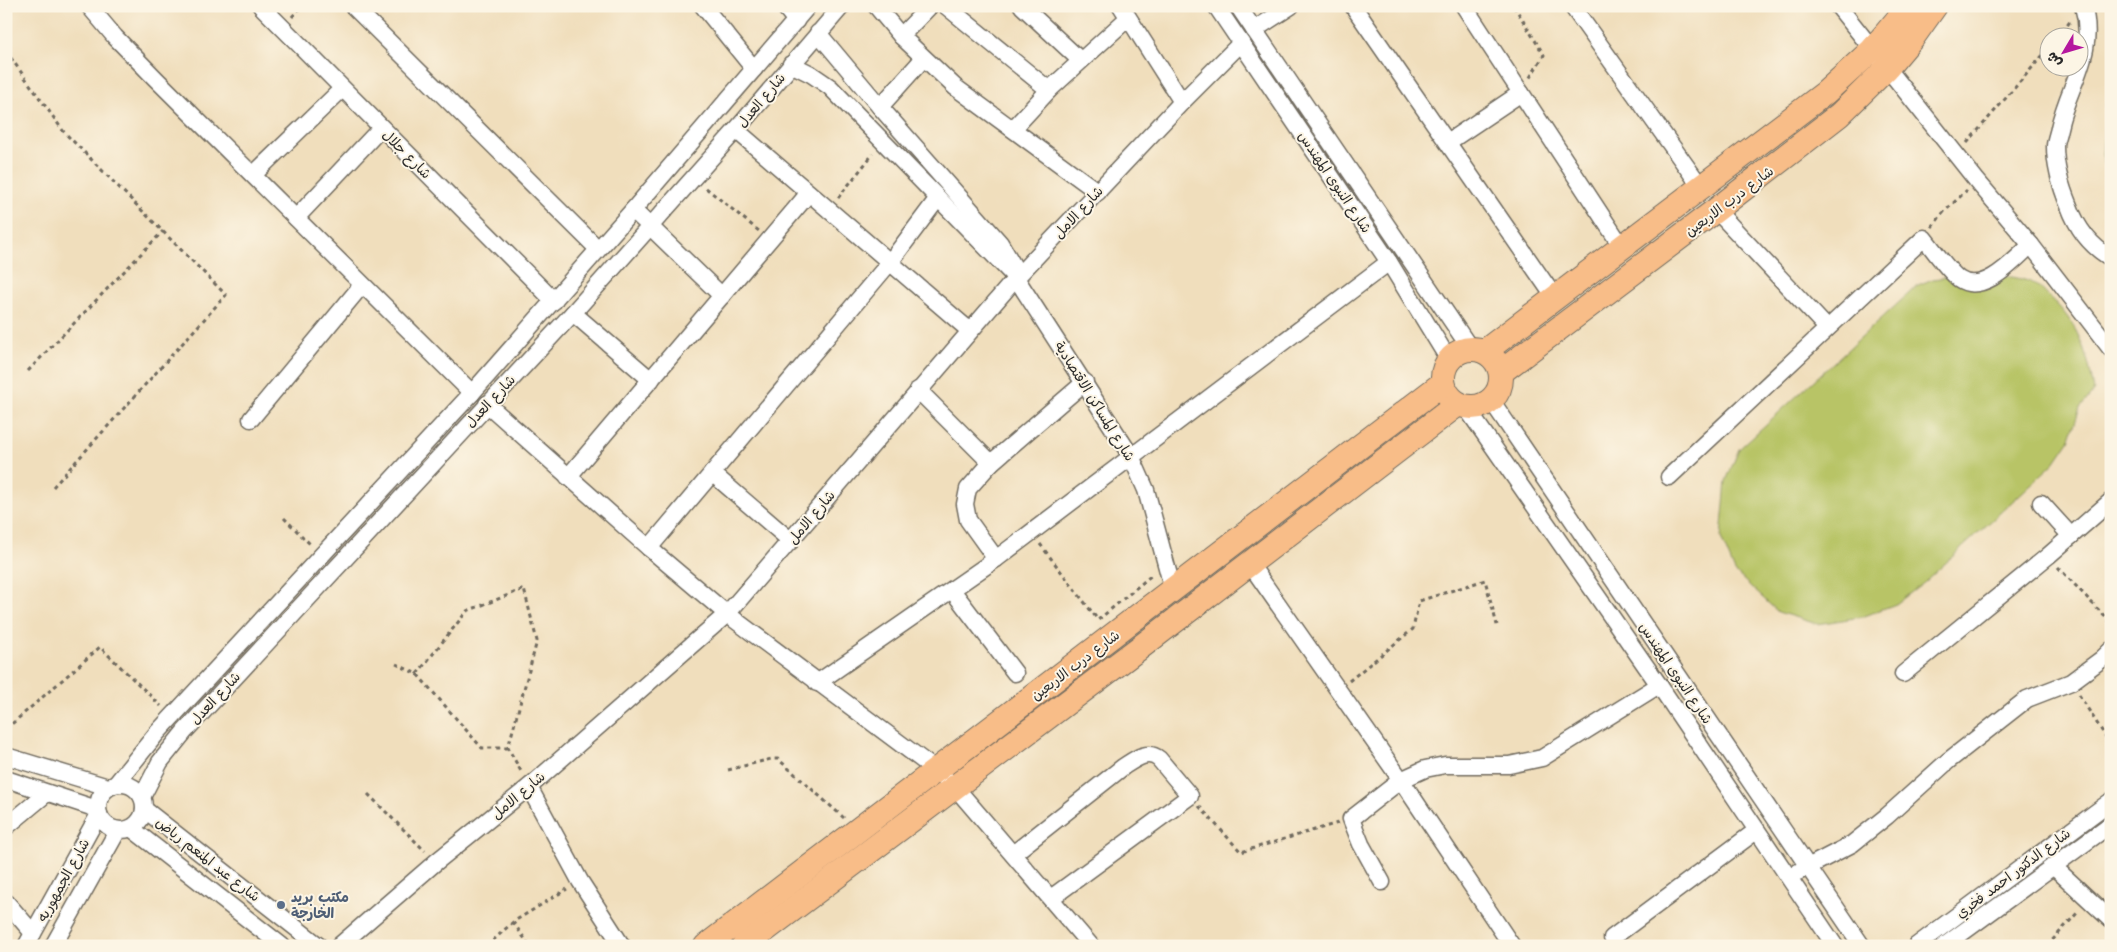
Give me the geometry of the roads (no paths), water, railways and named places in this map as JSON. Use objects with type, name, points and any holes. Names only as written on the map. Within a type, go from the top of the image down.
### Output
[{"type":"highway","name":"شارع درب الاربعين","points":[[1477,350],[1555,298],[1825,93],[1872,50],[1909,6]]},
{"type":"highway","name":"شارع درب الاربعين","points":[[1501,372],[1839,115],[1886,69],[1913,37],[1935,6]]},
{"type":"highway","points":[[1477,350],[1492,356],[1501,372],[1500,388],[1491,400],[1483,405],[1462,405],[1446,391],[1446,371],[1458,352],[1477,350]]},
{"type":"highway","name":"شارع درب الاربعين","points":[[740,939],[858,830],[1173,590],[1446,371]]},
{"type":"highway","name":"شارع درب الاربعين","points":[[706,946],[740,939],[955,787],[1462,405]]},
{"type":"street","points":[[89,6],[115,38],[472,392]]},
{"type":"street","name":"شارع جلال","points":[[261,6],[554,301]]},
{"type":"street","points":[[353,6],[598,249]]},
{"type":"street","points":[[703,6],[754,70]]},
{"type":"street","points":[[784,6],[796,21]]},
{"type":"street","name":"شارع العدل","points":[[112,786],[142,749],[322,556],[554,301],[808,6]]},
{"type":"street","name":"شارع العدل","points":[[143,803],[160,762],[185,731],[651,227],[842,6]]},
{"type":"street","points":[[876,6],[901,36],[955,87],[1098,192]]},
{"type":"street","points":[[901,36],[930,6]]},
{"type":"street","points":[[946,6],[1049,90]]},
{"type":"street","points":[[1022,6],[1080,60]]},
{"type":"street","name":"شارع النبوى المهندس","points":[[1216,6],[1389,262],[1446,371]]},
{"type":"street","name":"شارع النبوى المهندس","points":[[1238,6],[1477,350]]},
{"type":"street","points":[[1254,30],[1291,6]]},
{"type":"street","points":[[1353,6],[1555,298]]},
{"type":"street","points":[[1464,6],[1622,247]]},
{"type":"street","points":[[1572,6],[1701,187]]},
{"type":"street","points":[[1838,6],[1886,69],[2031,245],[2111,349]]},
{"type":"street","points":[[2084,6],[2088,34],[2084,58],[2062,111],[2055,146],[2060,184],[2076,226],[2098,251],[2111,258]]},
{"type":"street","points":[[1013,129],[1125,12],[1182,102]]},
{"type":"street","name":"شارع المساكن الاقتصادية","points":[[818,33],[880,107],[1000,243],[1014,267],[1016,278]]},
{"type":"street","name":"شارع الامل","points":[[339,946],[436,862],[529,787],[727,614],[1016,278],[1182,102],[1241,43]]},
{"type":"street","points":[[880,107],[923,58]]},
{"type":"street","name":"شارع المساكن الاقتصادية","points":[[791,64],[811,74],[830,87],[1016,278],[1085,382],[1131,456],[1146,490],[1173,590]]},
{"type":"street","points":[[253,175],[342,89]]},
{"type":"street","points":[[1448,142],[1521,92]]},
{"type":"street","points":[[296,218],[381,128]]},
{"type":"street","points":[[736,130],[891,261],[970,331]]},
{"type":"street","points":[[568,477],[809,192]]},
{"type":"street","points":[[649,548],[891,261],[938,198]]},
{"type":"street","points":[[634,210],[722,296]]},
{"type":"street","points":[[1716,210],[1827,328]]},
{"type":"street","points":[[1669,477],[1924,238],[1959,279],[1974,283],[1989,280],[2031,245]]},
{"type":"street","points":[[817,683],[996,559],[1389,262]]},
{"type":"street","points":[[251,420],[362,284]]},
{"type":"street","points":[[573,313],[651,380]]},
{"type":"street","points":[[996,559],[968,520],[965,504],[968,489],[991,462],[1085,382]]},
{"type":"street","points":[[918,390],[991,462]]},
{"type":"street","name":"شارع النبوى المهندس","points":[[1491,400],[1862,946]]},
{"type":"street","points":[[487,404],[649,548],[727,614],[955,787],[1091,946]]},
{"type":"street","name":"شارع النبوى المهندس","points":[[1462,405],[1659,686],[1835,946]]},
{"type":"street","points":[[712,473],[791,541]]},
{"type":"street","points":[[1903,674],[2048,556],[2111,501]]},
{"type":"street","points":[[2041,503],[2071,536]]},
{"type":"street","points":[[1250,564],[1401,780],[1512,946]]},
{"type":"street","points":[[952,590],[1015,673]]},
{"type":"street","points":[[1788,879],[1807,866],[1852,844],[1887,816],[1948,761],[2027,699],[2071,682],[2111,650]]},
{"type":"street","points":[[1382,882],[1361,844],[1351,820],[1401,780],[1426,769],[1445,765],[1510,765],[1542,758],[1659,686]]},
{"type":"street","points":[[1013,854],[1123,767],[1137,758],[1146,755],[1154,755],[1190,796],[1051,898]]},
{"type":"street","points":[[6,756],[112,786],[131,786],[143,803],[140,820],[125,829],[106,825],[98,812],[98,801],[112,786]]},
{"type":"street","points":[[6,779],[47,792],[98,812]]},
{"type":"street","points":[[529,787],[580,881],[622,946]]},
{"type":"street","points":[[6,827],[47,792]]},
{"type":"street","name":"شارع الدكتور احمد فخري","points":[[1916,946],[2111,801]]},
{"type":"street","name":"شارع عبد المنعم رياض","points":[[143,803],[308,943]]},
{"type":"street","name":"شارع الجمهوريه","points":[[30,940],[98,812]]},
{"type":"street","name":"شارع الدكتور احمد فخري","points":[[1944,946],[2111,824]]},
{"type":"street","name":"شارع عبد المنعم رياض","points":[[125,829],[282,946]]},
{"type":"street","name":"شارع الجمهوريه","points":[[53,946],[125,829]]},
{"type":"street","points":[[1612,938],[1756,831]]},
{"type":"street","points":[[2033,859],[2049,869],[2111,920]]},
{"type":"street","points":[[6,902],[30,940]]},
{"type":"street","points":[[1961,912],[1971,926]]},
{"type":"place","name":"مكتب بريد الخارجة","points":[[281,905]]}]
